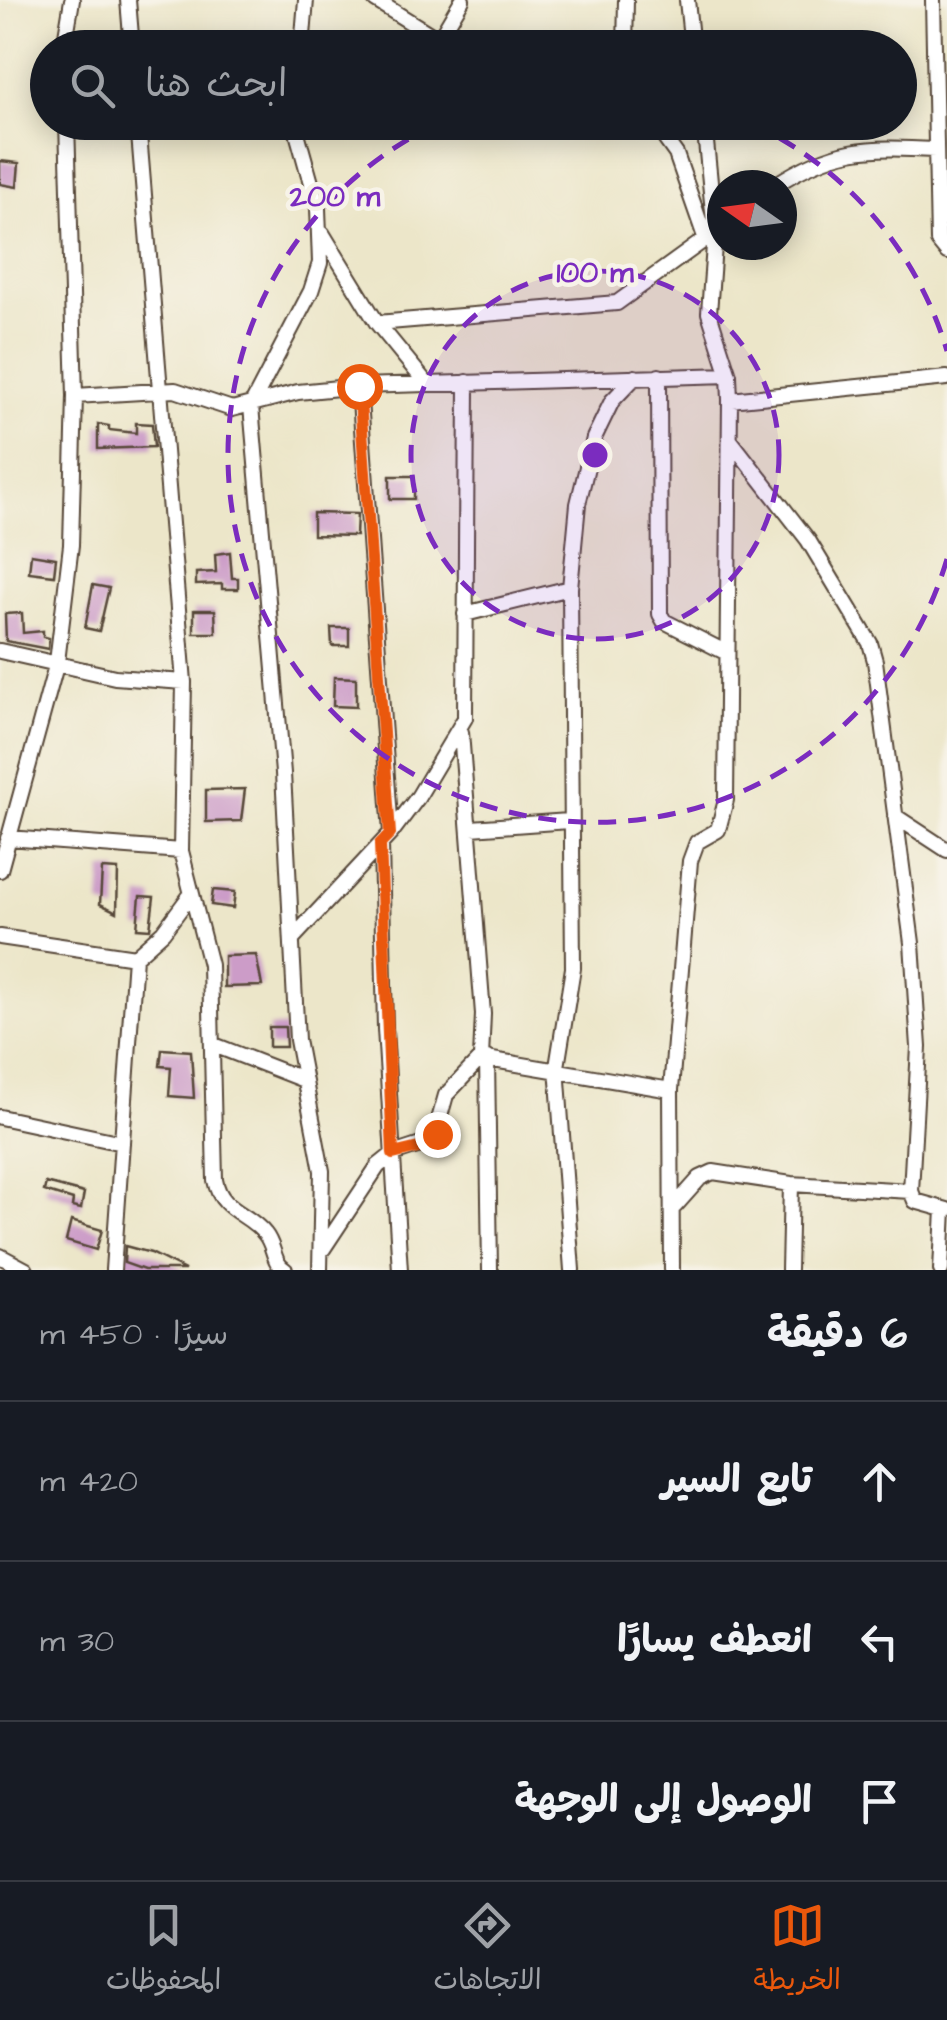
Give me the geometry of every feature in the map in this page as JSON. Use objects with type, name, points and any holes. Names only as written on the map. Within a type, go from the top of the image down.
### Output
[{"type":"street","points":[[67,30],[72,0]]},
{"type":"street","points":[[128,0],[130,30]]},
{"type":"street","points":[[375,0],[424,30]]},
{"type":"street","points":[[450,30],[462,0]]},
{"type":"street","points":[[625,30],[626,0]]},
{"type":"street","points":[[688,0],[690,30]]},
{"type":"street","points":[[933,0],[938,240],[947,252]]},
{"type":"street","points":[[303,30],[305,2]]},
{"type":"street","points":[[0,870],[8,838],[7,815],[57,662],[73,520],[75,396],[68,140]]},
{"type":"street","points":[[139,140],[184,682],[181,851],[210,965],[218,1192],[223,1203],[267,1236],[278,1265],[286,1270]]},
{"type":"street","points":[[299,140],[322,233],[377,323],[426,383]]},
{"type":"street","points":[[666,140],[707,218]]},
{"type":"street","points":[[706,140],[708,170]]},
{"type":"street","points":[[797,171],[812,162],[855,148],[935,150]]},
{"type":"street","points":[[320,1270],[322,1171],[304,1080],[284,773],[251,406],[312,291],[322,233]]},
{"type":"street","points":[[377,323],[618,303],[707,238]]},
{"type":"street","points":[[672,1270],[675,1206],[671,1090],[690,861],[696,842],[718,830],[726,800],[730,400],[728,375],[709,313],[712,260]]},
{"type":"street","points":[[75,396],[159,390],[232,409],[298,392],[359,386],[728,375]]},
{"type":"street","points":[[572,1270],[558,1068],[573,968],[570,588],[578,504],[594,438],[612,401],[635,376]]},
{"type":"street","points":[[659,376],[660,614],[664,621],[725,652]]},
{"type":"street","points":[[730,400],[947,378]]},
{"type":"street","points":[[292,939],[386,839],[461,731],[468,704],[467,382]]},
{"type":"street","points":[[359,386],[386,839],[393,1154],[400,1270]]},
{"type":"street","points":[[730,440],[808,540],[870,644],[912,943],[919,1046],[911,1191],[915,1202],[946,1209],[941,1270]]},
{"type":"street","points":[[465,614],[570,588]]},
{"type":"street","points":[[0,650],[115,677],[184,682]]},
{"type":"street","points":[[461,731],[483,1014],[490,1270]]},
{"type":"street","points":[[895,816],[947,850]]},
{"type":"street","points":[[471,828],[569,821]]},
{"type":"street","points":[[8,838],[181,851]]},
{"type":"street","points":[[112,1270],[135,958],[163,932],[190,897]]},
{"type":"street","points":[[0,937],[135,958]]},
{"type":"street","points":[[214,1045],[304,1080]]},
{"type":"street","points":[[484,1058],[671,1090]]},
{"type":"street","points":[[320,1253],[378,1166],[393,1154],[434,1141],[446,1095],[484,1058]]},
{"type":"street","points":[[0,1117],[122,1143]]},
{"type":"street","points":[[675,1206],[700,1178],[713,1172],[792,1184],[911,1191]]},
{"type":"street","points":[[789,1270],[792,1184]]},
{"type":"street","points":[[0,1256],[26,1270]]},
{"type":"building","points":[[0,161],[19,163],[17,187],[0,184]]},
{"type":"building","points":[[136,423],[152,424],[154,447],[98,449],[98,424],[109,426],[109,430],[136,433]]},
{"type":"building","points":[[390,476],[414,476],[414,499],[390,499]]},
{"type":"building","points":[[313,513],[357,514],[356,536],[313,535]]},
{"type":"building","points":[[230,552],[232,578],[238,578],[238,589],[222,589],[222,584],[196,585],[196,573],[216,572],[215,554]]},
{"type":"building","points":[[31,554],[56,558],[54,575],[29,572]]},
{"type":"building","points":[[93,585],[109,588],[99,631],[85,628]]},
{"type":"building","points":[[194,610],[215,610],[216,633],[194,633]]},
{"type":"building","points":[[22,613],[23,633],[43,631],[43,637],[49,638],[48,649],[6,641],[5,614]]},
{"type":"building","points":[[331,628],[349,628],[349,646],[332,646]]},
{"type":"building","points":[[334,677],[356,678],[356,707],[333,706]]},
{"type":"building","points":[[245,789],[241,821],[206,822],[206,790]]},
{"type":"building","points":[[102,869],[118,870],[117,912],[100,904]]},
{"type":"building","points":[[213,890],[235,892],[233,908],[211,905]]},
{"type":"building","points":[[140,896],[154,897],[150,929],[137,928]]},
{"type":"building","points":[[256,955],[262,986],[224,987],[224,956]]},
{"type":"building","points":[[269,1027],[285,1027],[286,1047],[269,1047]]},
{"type":"building","points":[[162,1049],[191,1051],[194,1098],[169,1096],[171,1067],[160,1066]]},
{"type":"building","points":[[46,1183],[84,1193],[81,1209],[72,1207],[73,1200],[44,1191]]},
{"type":"building","points":[[71,1221],[102,1230],[96,1250],[66,1241]]},
{"type":"building","points":[[125,1246],[151,1253],[185,1270],[144,1270],[124,1263]]},
{"type":"route","points":[[359,386],[390,834],[380,844],[393,1154],[427,1146],[437,1134]]}]
